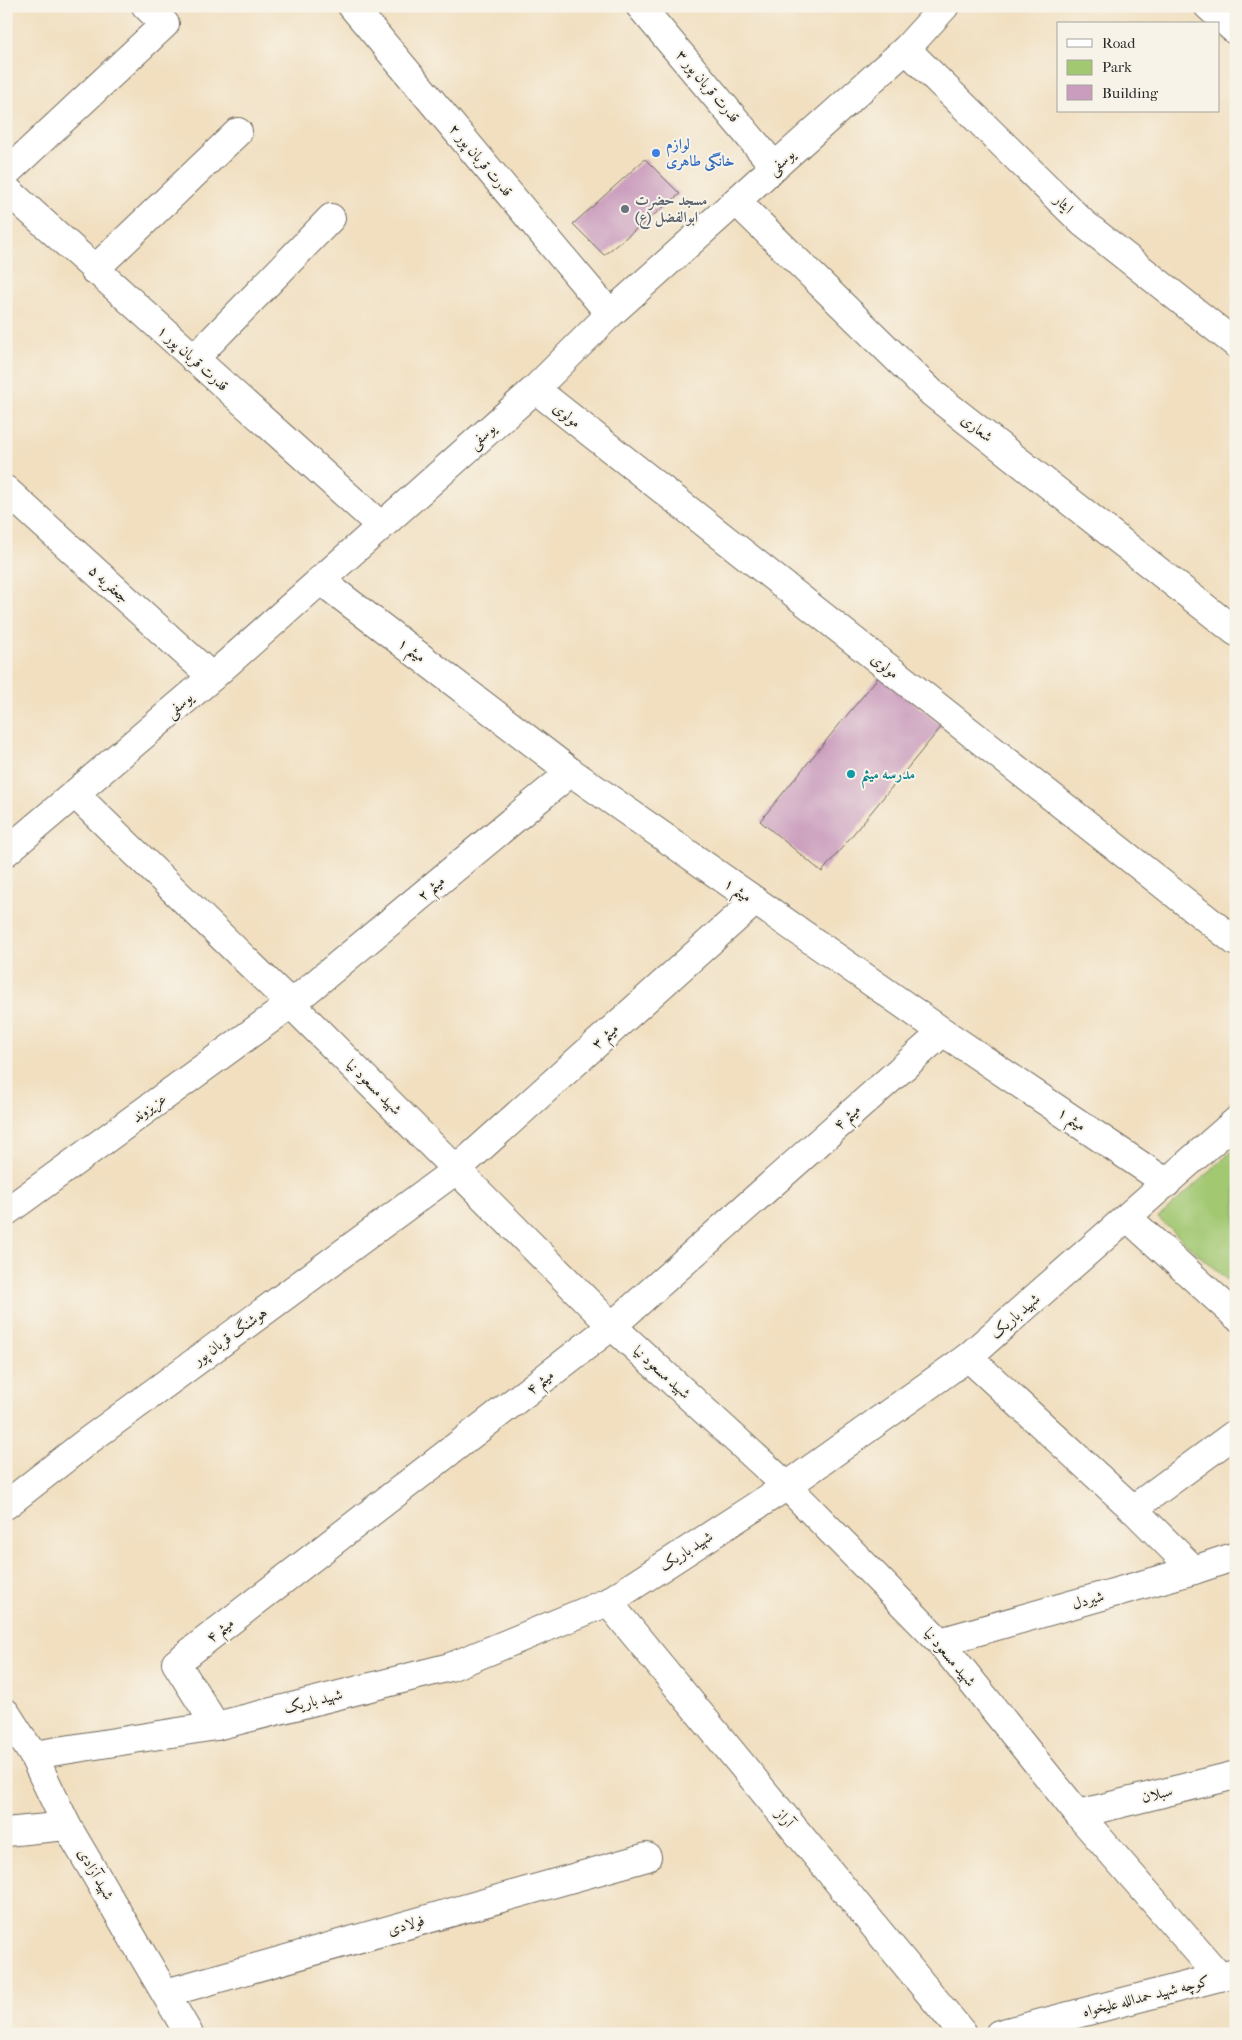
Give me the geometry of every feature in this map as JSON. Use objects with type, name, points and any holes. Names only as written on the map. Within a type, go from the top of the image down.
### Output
[{"type":"street","points":[[6,173],[165,24],[146,6]]},
{"type":"street","name":"قدرت قربان پور ۲","points":[[352,6],[610,314]]},
{"type":"street","name":"قدرت قربان پور ۳","points":[[640,6],[775,167]]},
{"type":"street","points":[[1208,6],[1236,31]]},
{"type":"street","name":"یوسفی","points":[[8,847],[75,794],[212,677],[535,389],[610,314],[738,202],[906,49],[939,8]]},
{"type":"street","name":"ایثار","points":[[906,49],[1083,222],[1236,344]]},
{"type":"street","points":[[94,270],[238,132]]},
{"type":"street","name":"قدرت قربان پور ۱","points":[[6,189],[381,526]]},
{"type":"street","name":"شعاری","points":[[738,202],[932,393],[1236,632]]},
{"type":"street","points":[[194,359],[331,218]]},
{"type":"street","name":"مولوی","points":[[535,389],[1236,942]]},
{"type":"street","name":"جعفریه ۵","points":[[6,490],[212,677]]},
{"type":"street","name":"میثم ۱","points":[[320,580],[571,772],[943,1032],[1167,1183]]},
{"type":"street","name":"میثم ۲","points":[[291,1004],[571,772]]},
{"type":"street","name":"شهید مسعود نیا","points":[[75,794],[291,1004],[612,1326],[787,1486],[940,1642],[1078,1814],[1228,1975]]},
{"type":"street","name":"میثم ۳","points":[[456,1170],[755,901]]},
{"type":"street","name":"عزیزوند","points":[[6,1212],[291,1004]]},
{"type":"street","name":"میثم ۴","points":[[216,1726],[176,1663],[612,1326],[943,1032]]},
{"type":"street","name":"شهید باریک","points":[[33,1755],[216,1726],[450,1667],[608,1602],[787,1486],[968,1357],[1233,1127]]},
{"type":"street","name":"هوشنگ قربان پور","points":[[6,1505],[85,1443],[456,1170]]},
{"type":"street","points":[[1128,1218],[1236,1316]]},
{"type":"street","points":[[968,1357],[1133,1508],[1194,1570]]},
{"type":"street","points":[[1133,1508],[1236,1433]]},
{"type":"street","name":"شیردل","points":[[940,1642],[1194,1570],[1236,1556]]},
{"type":"street","name":"آراز","points":[[608,1602],[963,2034]]},
{"type":"street","name":"شهید آزادی","points":[[6,1713],[33,1755],[67,1826],[189,2034]]},
{"type":"street","name":"سبلان","points":[[1078,1814],[1236,1774]]},
{"type":"street","points":[[6,1832],[67,1826]]},
{"type":"street","name":"فولادی","points":[[166,1994],[647,1857]]},
{"type":"street","name":"کوچه شهید حمدالله علیخواه","points":[[999,2034],[1228,1975]]},
{"type":"green space","points":[[1232,1151],[1236,1154],[1236,1288],[1158,1218]]},
{"type":"building","name":"مسجد حضرت ابوالفضل (ع)","points":[[645,159],[680,194],[604,255],[573,224]]},
{"type":"building","name":"مدرسه میثم","points":[[880,675],[942,726],[822,872],[760,821]]},
{"type":"place","name":"لوازم خانگی طاهری","points":[[656,153]]},
{"type":"place","name":"مسجد حضرت ابوالفضل (ع)","points":[[625,209]]},
{"type":"place","name":"مدرسه میثم","points":[[851,774]]}]
